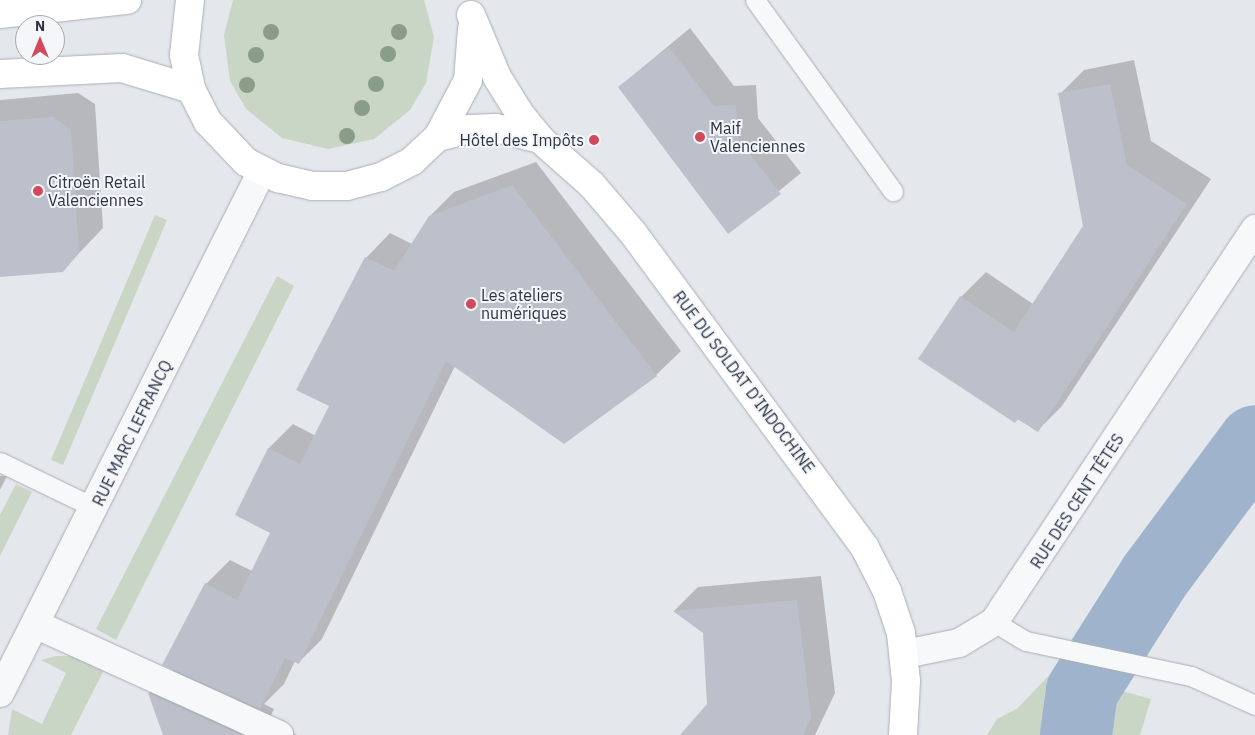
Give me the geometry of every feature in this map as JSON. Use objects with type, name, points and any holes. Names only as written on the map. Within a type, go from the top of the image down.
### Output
[{"type":"main road","points":[[0,14],[128,0]]},
{"type":"main road","points":[[190,0],[184,37],[191,89],[218,137],[262,171],[312,186],[356,184],[397,170],[438,137],[468,80],[469,8]]},
{"type":"main road","name":"RUE DU SOLDAT D'INDOCHINE","points":[[469,8],[504,91],[540,139],[611,206],[850,523],[887,592],[905,654]]},
{"type":"main road","points":[[0,74],[122,68],[191,89]]},
{"type":"main road","name":"RUE DU SOLDAT D'INDOCHINE","points":[[438,137],[469,128],[496,128],[540,139]]},
{"type":"main road","points":[[903,735],[905,654]]},
{"type":"street","name":"RUE MARC LEFRANCQ","points":[[0,693],[38,624],[262,171]]},
{"type":"street","name":"RUE DES CENT TÊTES","points":[[905,654],[959,643],[994,622],[1255,229]]},
{"type":"street","points":[[38,624],[279,735]]},
{"type":"lane","points":[[755,0],[892,191]]},
{"type":"lane","points":[[0,462],[95,508]]},
{"type":"lane","points":[[994,622],[1026,641],[1134,662],[1191,676],[1255,704]]},
{"type":"green space","points":[[233,0],[424,0],[434,37],[426,83],[410,110],[374,139],[328,149],[282,138],[246,109],[230,81],[224,35]]},
{"type":"green space","points":[[155,215],[167,220],[63,465],[51,460]]},
{"type":"green space","points":[[277,276],[294,286],[116,640],[96,629]]},
{"type":"green space","points":[[16,484],[32,492],[0,556],[0,515]]},
{"type":"green space","points":[[56,656],[70,656],[104,670],[71,735],[8,735],[12,709],[42,724],[66,673],[41,660]]},
{"type":"green space","points":[[1052,672],[1151,699],[1140,735],[987,735],[997,719],[1018,708]]},
{"type":"building","points":[[669,47],[714,106],[736,105],[738,139],[781,194],[728,234],[618,87]]},
{"type":"building","points":[[1110,84],[1127,165],[1187,204],[1038,432],[1018,419],[1015,423],[918,359],[960,296],[1014,332],[1083,226],[1058,93]]},
{"type":"building","name":"Citroën Retail Valenciennes","points":[[53,117],[71,129],[79,253],[63,272],[0,277],[0,121]]},
{"type":"building","name":"Les ateliers numériques","points":[[512,185],[657,376],[564,444],[446,361],[299,664],[285,658],[260,709],[162,665],[205,583],[237,600],[270,533],[235,515],[268,448],[300,464],[329,406],[296,390],[365,257],[394,271],[429,216]]},
{"type":"building","points":[[797,600],[811,718],[803,735],[680,735],[707,704],[703,633],[673,611]]},
{"type":"building","points":[[148,693],[241,735],[163,735]]},
{"type":"waterway","points":[[1076,735],[1082,691],[1154,577],[1255,441]]},
{"type":"place","name":"Maif Valenciennes","points":[[700,137]]},
{"type":"place","name":"Hôtel des Impôts","points":[[594,140]]},
{"type":"place","name":"Citroën Retail Valenciennes","points":[[38,191]]},
{"type":"place","name":"Les ateliers numériques","points":[[471,304]]}]
